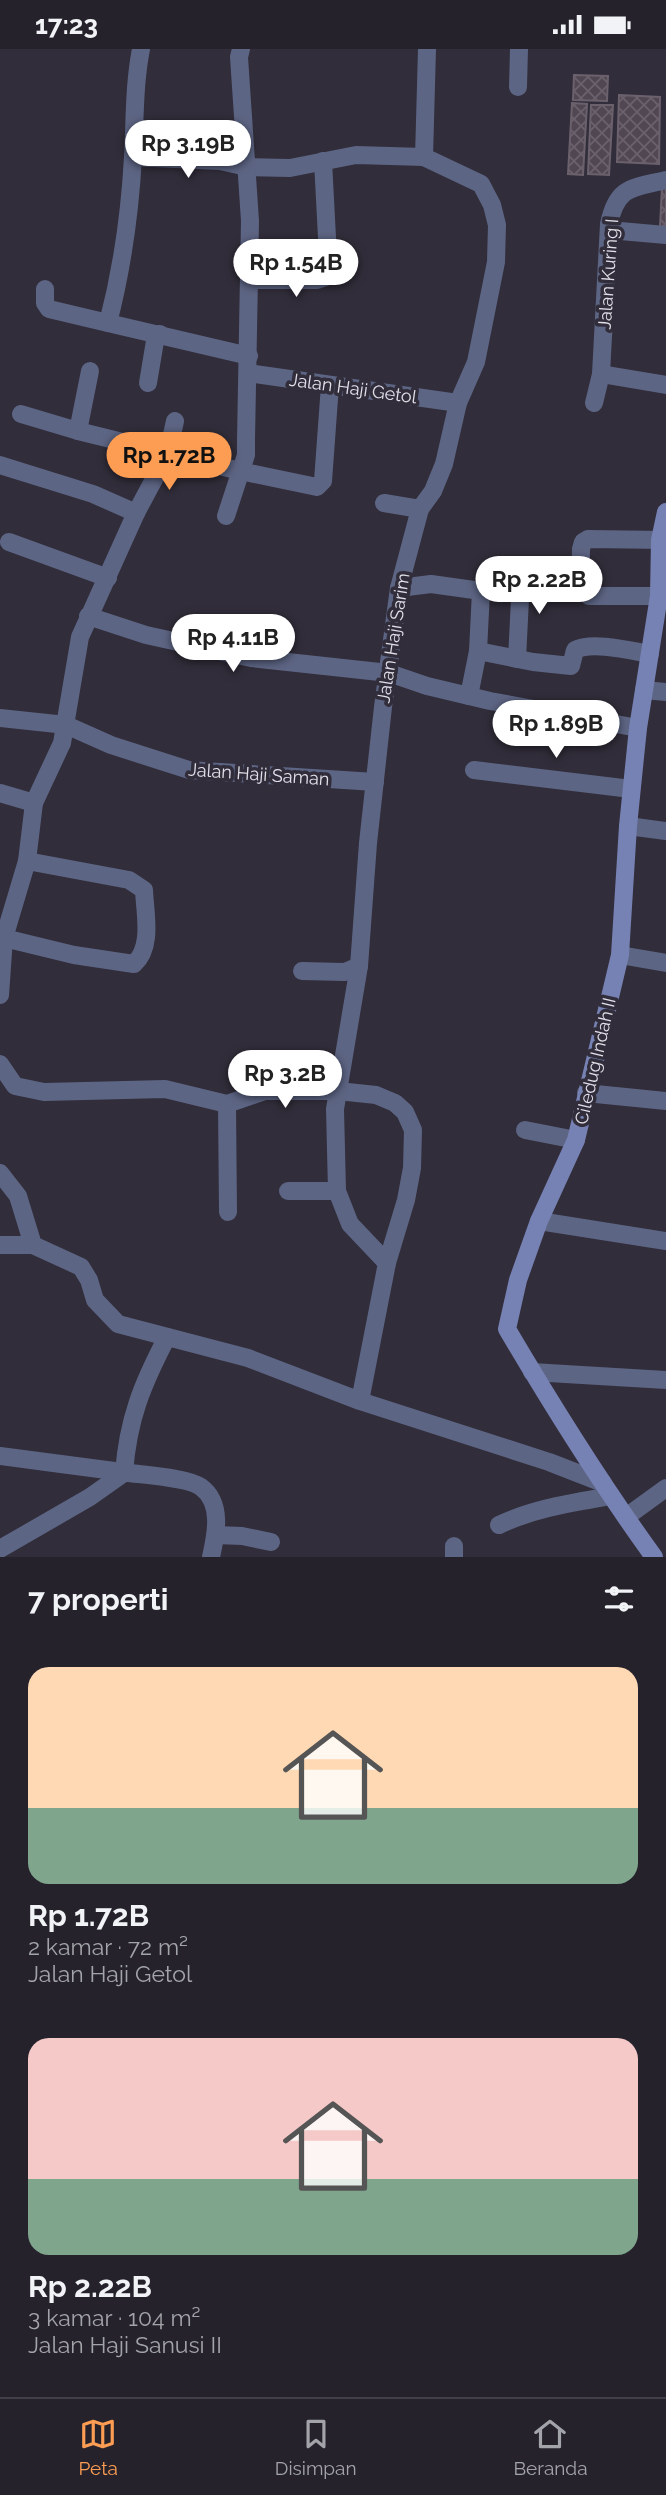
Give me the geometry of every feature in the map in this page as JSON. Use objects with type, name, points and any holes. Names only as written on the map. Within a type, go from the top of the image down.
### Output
[{"type":"street","points":[[108,323],[127,221],[133,157],[135,78],[141,49]]},
{"type":"street","points":[[226,516],[246,455],[249,365],[247,167],[239,57],[241,49]]},
{"type":"street","points":[[133,157],[290,168],[356,155],[424,157],[427,49]]},
{"type":"street","points":[[518,87],[519,49]]},
{"type":"street","name":"Jalan Haji Sarim","points":[[387,1262],[350,1224],[337,1191],[335,1109],[359,966],[375,782],[399,588],[420,509],[433,491],[443,464],[458,403],[476,362],[496,262],[497,225],[492,205],[481,184],[424,157]]},
{"type":"street","points":[[249,280],[317,280],[329,276],[323,161]]},
{"type":"street","name":"Jalan Kuring I","points":[[594,403],[601,374],[609,230],[613,204],[622,194],[666,180]]},
{"type":"street","points":[[609,230],[666,235]]},
{"type":"street","name":"Jalan Haji Getol","points":[[45,289],[45,303],[49,309],[160,334],[249,365],[330,385],[458,403]]},
{"type":"street","points":[[148,383],[155,341],[160,334]]},
{"type":"street","points":[[78,431],[90,371]]},
{"type":"street","points":[[601,374],[666,385]]},
{"type":"street","points":[[21,414],[240,471],[317,487],[323,481],[330,385]]},
{"type":"street","points":[[0,995],[4,938],[27,861],[34,803],[62,743],[80,637],[136,513],[168,453],[175,421]]},
{"type":"street","points":[[0,465],[93,494],[136,513]]},
{"type":"street","points":[[384,503],[420,509]]},
{"type":"street","name":"Ciledug Indah II","points":[[654,1557],[607,1490],[507,1329],[518,1280],[539,1221],[576,1140],[620,955],[631,789],[659,596],[666,512]]},
{"type":"street","points":[[659,596],[589,596],[580,588],[581,549],[583,542],[588,539],[663,540]]},
{"type":"street","points":[[9,542],[108,578]]},
{"type":"street","points":[[399,588],[431,584],[481,591],[513,591],[520,599],[517,659]]},
{"type":"street","points":[[469,696],[478,651],[481,591]]},
{"type":"street","points":[[88,616],[146,635],[251,658],[388,673],[469,696],[638,728]]},
{"type":"street","points":[[478,651],[571,666],[575,650],[591,646],[650,654]]},
{"type":"street","points":[[644,690],[666,692]]},
{"type":"street","name":"Jalan Haji Saman","points":[[0,718],[66,725],[111,745],[189,770],[375,782]]},
{"type":"street","points":[[474,770],[631,789]]},
{"type":"street","points":[[0,793],[34,803]]},
{"type":"street","points":[[628,826],[666,831]]},
{"type":"street","points":[[4,938],[38,948],[114,963],[134,964],[145,949],[144,890],[137,884],[129,880],[27,861]]},
{"type":"street","points":[[620,955],[666,963]]},
{"type":"street","points":[[302,971],[345,972],[359,966]]},
{"type":"street","points":[[0,1064],[15,1086],[44,1092],[165,1089],[227,1104],[265,1091],[338,1091],[376,1095],[395,1103],[405,1112],[413,1130],[412,1168],[406,1200],[387,1262],[360,1401]]},
{"type":"street","points":[[586,1093],[666,1101]]},
{"type":"street","points":[[227,1104],[228,1212]]},
{"type":"street","points":[[525,1130],[576,1140]]},
{"type":"street","points":[[0,1173],[18,1196],[33,1245]]},
{"type":"street","points":[[288,1191],[337,1191]]},
{"type":"street","points":[[539,1221],[666,1241]]},
{"type":"street","points":[[0,1245],[33,1245],[81,1267],[89,1280],[94,1300],[118,1324],[248,1357],[360,1401],[549,1462],[607,1490]]},
{"type":"street","points":[[0,1549],[90,1497],[124,1473],[131,1421],[152,1366],[167,1337]]},
{"type":"street","points":[[532,1371],[666,1380]]},
{"type":"street","points":[[0,1456],[190,1482],[202,1487],[213,1503],[217,1523],[211,1557]]},
{"type":"street","points":[[626,1517],[666,1488]]},
{"type":"street","points":[[499,1525],[525,1513],[607,1490]]},
{"type":"street","points":[[216,1535],[242,1535],[271,1542]]},
{"type":"building","points":[[574,75],[608,76],[607,101],[573,100]]},
{"type":"building","points":[[619,95],[660,97],[659,164],[617,162]]},
{"type":"building","points":[[572,103],[587,104],[583,175],[568,174]]},
{"type":"building","points":[[591,105],[613,105],[609,175],[588,174]]},
{"type":"building","points":[[662,187],[666,187],[666,227],[660,227]]}]
